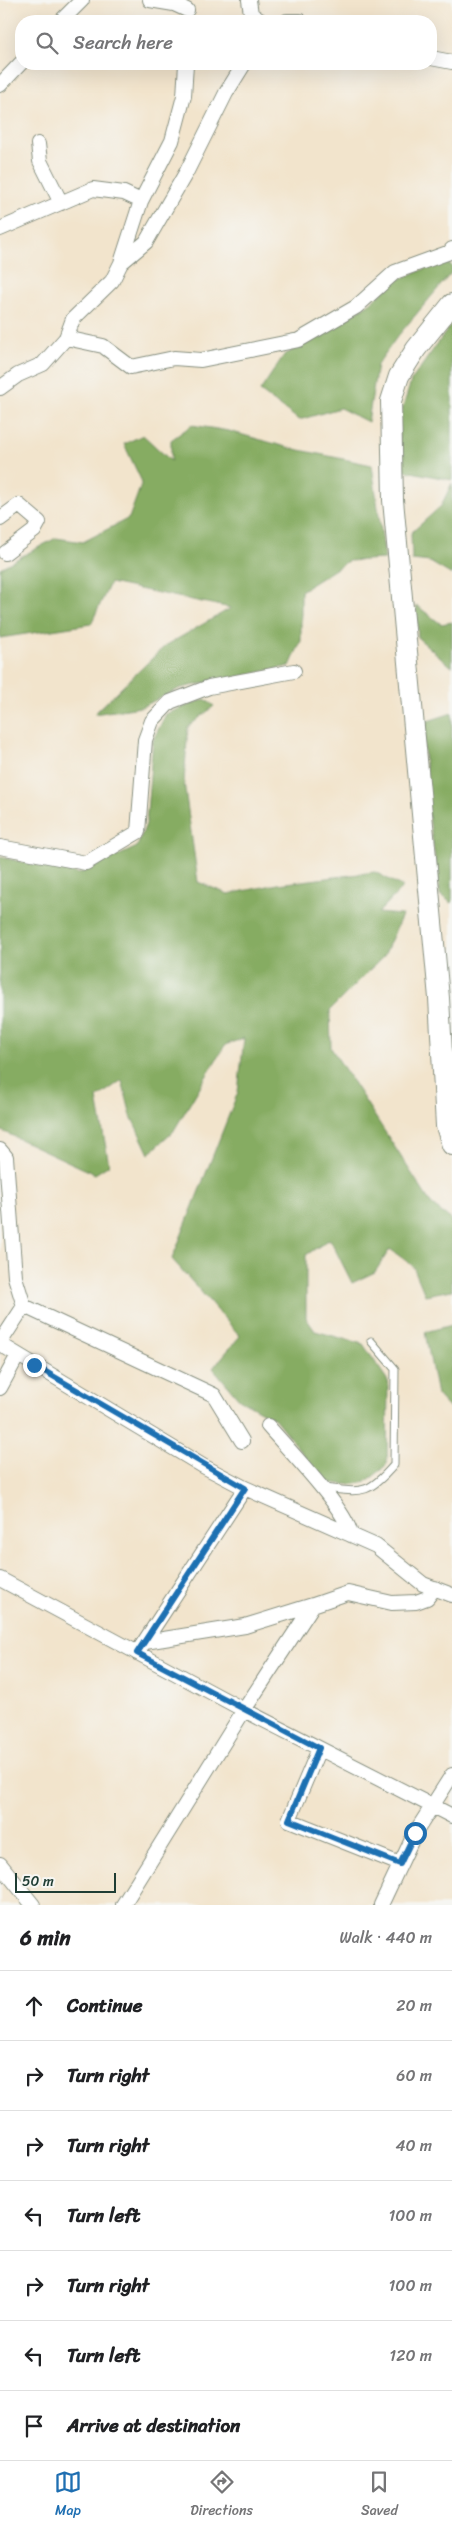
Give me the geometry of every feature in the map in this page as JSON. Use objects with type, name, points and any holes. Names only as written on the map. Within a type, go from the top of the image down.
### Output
[{"type":"street","points":[[67,15],[82,0]]},
{"type":"street","points":[[150,0],[174,2],[187,10]]},
{"type":"street","points":[[249,0],[252,15]]},
{"type":"street","points":[[437,59],[452,62]]},
{"type":"street","points":[[0,84],[15,69]]},
{"type":"street","points":[[0,388],[18,375],[44,364],[66,338],[73,319],[112,280],[121,263],[141,201],[172,141],[184,96],[186,70]]},
{"type":"street","points":[[121,263],[146,242],[187,171],[226,93],[240,70]]},
{"type":"street","points":[[38,144],[40,162],[61,203]]},
{"type":"street","points":[[0,230],[93,189],[124,193],[141,201]]},
{"type":"street","points":[[66,338],[104,346],[131,366],[174,358],[201,360],[299,340],[356,308],[396,272],[450,252],[452,249]]},
{"type":"street","points":[[452,304],[403,369],[391,401],[393,500],[439,998],[446,1126],[452,1145]]},
{"type":"street","points":[[0,519],[19,505],[39,522],[34,531],[5,553]]},
{"type":"street","points":[[0,847],[86,864],[117,846],[138,832],[145,740],[152,721],[170,702],[209,686],[294,671]]},
{"type":"street","points":[[0,1150],[6,1157],[15,1277],[24,1306],[214,1395],[242,1441]]},
{"type":"street","points":[[24,1306],[0,1344],[245,1488],[376,1546],[423,1584],[452,1595]]},
{"type":"street","points":[[0,1388],[18,1355]]},
{"type":"street","points":[[268,1426],[321,1488],[349,1526],[351,1535]]},
{"type":"street","points":[[141,1647],[245,1488]]},
{"type":"street","points":[[0,1579],[141,1647],[244,1710],[452,1816]]},
{"type":"street","points":[[141,1647],[245,1626],[313,1606],[348,1593],[392,1603],[416,1602],[427,1598],[435,1588]]},
{"type":"street","points":[[123,1905],[244,1710],[313,1606]]},
{"type":"street","points":[[319,1748],[289,1820],[400,1864]]},
{"type":"street","points":[[381,1905],[415,1833],[434,1807],[452,1775]]},
{"type":"street","points":[[0,1864],[33,1905]]},
{"type":"lane","points":[[321,1488],[360,1492],[378,1484],[394,1465],[395,1369],[371,1341]]},
{"type":"green space","points":[[444,261],[452,266],[452,272],[397,337],[377,365],[368,422],[340,408],[299,420],[260,391],[284,355],[312,340],[370,303],[397,280]]},
{"type":"green space","points":[[452,323],[452,480],[401,470],[399,420],[411,381]]},
{"type":"green space","points":[[192,425],[229,431],[290,448],[372,465],[385,559],[348,561],[301,591],[301,641],[290,666],[181,688],[141,707],[94,714],[165,646],[231,608],[110,583],[91,624],[0,638],[0,568],[56,538],[83,542],[129,518],[142,482],[124,444],[143,435],[171,461],[171,440]]},
{"type":"green space","points":[[452,483],[452,575],[430,562],[412,560],[411,533],[441,506]]},
{"type":"green space","points":[[416,605],[441,624],[452,622],[452,667],[418,638]]},
{"type":"green space","points":[[205,699],[214,706],[188,727],[184,782],[198,882],[228,894],[278,884],[375,872],[403,887],[378,913],[402,915],[384,956],[330,1010],[331,1048],[432,1205],[452,1220],[452,1290],[425,1295],[413,1266],[390,1249],[375,1272],[352,1283],[330,1239],[306,1255],[306,1318],[315,1331],[363,1344],[388,1381],[387,1464],[372,1478],[359,1484],[325,1482],[275,1419],[239,1399],[213,1368],[240,1336],[172,1259],[238,1092],[244,1038],[225,1045],[173,1132],[149,1154],[131,1116],[122,1080],[97,1098],[109,1165],[95,1174],[0,1130],[0,857],[79,874],[137,847],[146,824],[153,740],[166,714]]},
{"type":"green space","points":[[452,713],[452,903],[440,895],[429,816],[422,723]]},
{"type":"green space","points":[[452,1325],[452,1411],[437,1395],[425,1332]]},
{"type":"route","points":[[34,1365],[203,1466],[245,1488],[137,1653],[319,1748],[289,1820],[400,1864],[415,1833]]}]
